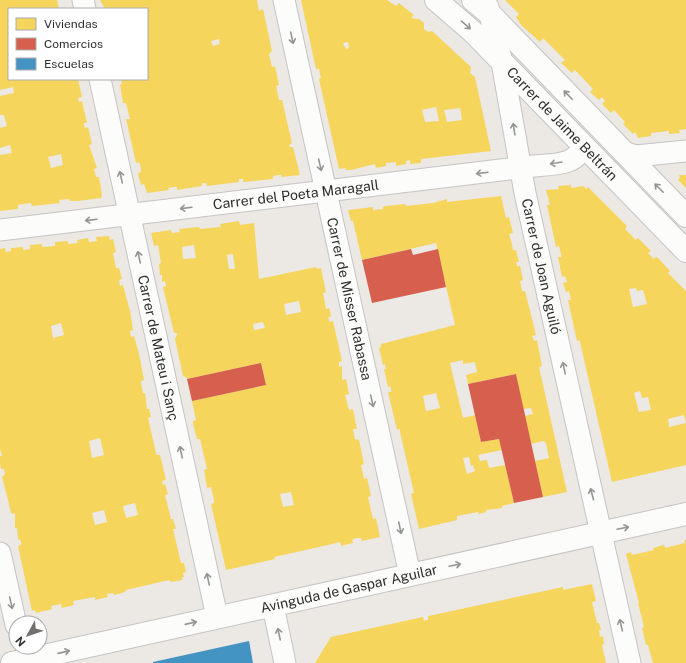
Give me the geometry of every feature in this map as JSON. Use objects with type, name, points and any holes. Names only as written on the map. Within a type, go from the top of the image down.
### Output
[{"type":"main road","name":"Carrer de Jaime Beltrán","points":[[436,0],[473,32],[686,251]]},
{"type":"main road","name":"Carrer de Jaime Beltrán","points":[[473,0],[489,7],[623,152],[686,216]]},
{"type":"main road","name":"Avinguda de Gaspar Aguilar","points":[[19,657],[273,606],[686,514]]},
{"type":"street","name":"Carrer de Misser Rabassa","points":[[284,0],[410,575]]},
{"type":"street","name":"Carrer de Joan Aguiló","points":[[489,7],[502,62],[520,168],[630,663]]},
{"type":"street","name":"Carrer de Mateu i Sanç","points":[[100,80],[217,617]]},
{"type":"street","name":"Carrer del Poeta Maragall","points":[[0,230],[570,161],[576,158],[581,152],[582,145]]},
{"type":"street","points":[[623,152],[636,156],[686,151]]},
{"type":"street","points":[[0,553],[14,615]]},
{"type":"street","points":[[273,606],[285,663]]},
{"type":"building: Viviendas","points":[[0,0],[57,0],[59,8],[8,8],[8,80],[78,80],[82,97],[78,98],[79,102],[82,101],[87,123],[84,123],[84,125],[85,128],[88,127],[92,144],[89,145],[97,168],[94,169],[96,177],[99,177],[102,195],[101,198],[78,201],[70,201],[69,199],[59,200],[60,203],[32,206],[31,203],[23,204],[18,205],[18,209],[0,211],[0,155],[12,153],[10,145],[0,148],[0,128],[7,126],[4,115],[0,115],[0,96],[14,93],[13,87],[0,90]],"holes":[[[61,154],[63,165],[51,168],[48,157]]]},
{"type":"building: Viviendas","points":[[100,0],[257,0],[259,11],[263,9],[272,51],[269,54],[272,67],[275,66],[279,85],[276,86],[279,100],[282,100],[292,143],[289,145],[290,147],[293,147],[300,175],[281,177],[281,175],[278,175],[273,176],[273,179],[243,182],[243,179],[239,179],[239,182],[207,186],[206,183],[202,183],[202,186],[177,190],[177,187],[174,187],[168,188],[169,190],[147,193],[144,184],[141,185],[138,173],[141,172],[140,164],[139,162],[136,163],[126,119],[130,119],[126,103],[123,103],[120,84],[122,84],[121,80],[148,80],[148,8],[104,8]],"holes":[[[219,39],[220,44],[213,46],[211,41]]]},
{"type":"building: Viviendas","points":[[301,0],[387,0],[396,6],[399,3],[414,15],[411,18],[419,19],[424,23],[424,29],[428,32],[432,31],[471,67],[470,73],[475,77],[491,151],[421,159],[421,163],[410,164],[410,160],[406,161],[406,164],[396,166],[396,162],[386,163],[386,166],[376,168],[375,164],[351,170],[346,170],[346,168],[339,169],[319,79],[321,78],[319,69],[316,69]],"holes":[[[348,42],[349,48],[346,49],[343,43]],[[436,107],[439,121],[425,122],[422,110]],[[460,108],[462,120],[447,122],[444,110]]]},
{"type":"building: Viviendas","points":[[505,0],[686,0],[686,129],[679,130],[680,133],[669,134],[669,131],[651,133],[651,136],[638,138],[635,132],[633,134],[623,124],[625,122],[614,110],[611,113],[602,104],[605,101],[602,97],[599,100],[590,92],[593,89],[575,70],[572,73],[561,63],[565,60],[543,38],[540,42],[521,25],[516,17],[519,14]]},
{"type":"building: Viviendas","points":[[679,175],[686,175],[686,188],[678,180],[680,177]]},
{"type":"building: Viviendas","points":[[571,185],[571,188],[583,186],[586,189],[588,187],[627,226],[625,229],[635,240],[638,238],[651,251],[648,253],[654,259],[656,257],[658,258],[670,271],[668,273],[686,291],[686,423],[686,465],[612,482],[580,340],[577,341],[568,300],[571,300],[569,291],[566,292],[563,283],[567,282],[565,276],[562,277],[558,257],[561,257],[561,254],[559,246],[556,247],[547,205],[550,205],[546,190],[559,189],[558,186]],"holes":[[[636,288],[637,291],[643,290],[647,304],[633,307],[629,289]],[[640,391],[642,398],[648,397],[651,410],[639,412],[634,393]],[[684,415],[686,423],[669,427],[668,419]]]},
{"type":"building: Viviendas","points":[[501,196],[506,218],[509,217],[513,233],[509,234],[513,250],[516,250],[519,262],[516,262],[517,266],[520,266],[523,280],[520,281],[522,291],[525,291],[536,335],[532,336],[534,341],[537,340],[542,366],[539,367],[567,492],[543,497],[535,461],[549,458],[546,443],[543,441],[531,444],[525,416],[533,414],[531,408],[523,409],[516,374],[468,384],[466,375],[477,372],[475,362],[463,364],[463,360],[450,363],[463,418],[475,415],[481,442],[499,439],[502,450],[478,455],[480,461],[487,460],[489,468],[505,465],[514,503],[502,506],[502,508],[486,510],[486,512],[479,514],[478,512],[457,516],[457,520],[419,529],[411,494],[414,493],[400,429],[397,430],[388,392],[391,392],[391,388],[390,386],[388,387],[384,369],[386,369],[385,364],[383,365],[379,348],[381,347],[381,344],[455,325],[436,243],[362,260],[353,221],[351,221],[348,210],[373,207],[373,210],[383,209],[383,207],[386,206],[405,204],[406,206],[433,203],[447,199],[447,202]],"holes":[[[436,393],[440,408],[426,411],[423,396]],[[469,457],[471,466],[473,465],[475,471],[467,474],[463,458]]]},
{"type":"building: Viviendas","points":[[239,221],[240,225],[254,223],[259,279],[316,267],[317,269],[321,268],[326,293],[323,293],[326,309],[329,308],[331,316],[328,318],[330,322],[333,321],[342,361],[339,362],[339,367],[342,366],[342,380],[346,379],[349,394],[345,395],[349,410],[353,409],[357,429],[353,429],[355,439],[359,440],[364,464],[361,465],[364,479],[367,478],[371,496],[368,497],[373,519],[376,518],[380,537],[362,541],[361,538],[356,538],[352,540],[353,543],[341,546],[340,542],[226,570],[211,504],[214,503],[214,500],[211,487],[207,488],[204,470],[207,469],[200,439],[197,439],[193,424],[193,421],[196,420],[192,401],[266,385],[261,363],[187,379],[183,376],[175,339],[177,333],[174,333],[163,287],[166,286],[165,281],[162,282],[162,275],[160,275],[159,264],[161,263],[158,245],[154,246],[151,233],[171,230],[172,233],[180,232],[179,229],[199,227],[200,229],[221,227],[220,224]],"holes":[[[194,245],[196,258],[183,259],[182,247]],[[233,254],[235,269],[229,269],[227,255]],[[299,301],[301,312],[286,315],[284,304]],[[263,322],[265,328],[254,330],[253,324]],[[291,492],[294,505],[283,507],[280,494]]]},
{"type":"building: Viviendas","points":[[109,236],[110,240],[113,239],[116,252],[113,253],[116,268],[119,268],[122,279],[119,280],[120,286],[123,285],[130,311],[133,330],[130,331],[131,337],[134,336],[139,354],[144,380],[141,381],[141,383],[143,393],[145,393],[147,409],[149,409],[151,417],[148,418],[156,453],[157,455],[160,455],[166,480],[162,481],[163,485],[165,484],[168,494],[165,495],[171,519],[173,519],[176,529],[173,529],[181,563],[184,563],[186,572],[183,573],[184,577],[182,577],[182,580],[171,582],[169,580],[126,590],[125,592],[114,595],[113,593],[107,594],[108,597],[95,600],[95,597],[73,601],[74,605],[62,608],[61,604],[51,606],[52,609],[36,613],[35,610],[32,611],[18,546],[21,545],[21,543],[20,539],[18,540],[17,528],[15,528],[15,514],[11,513],[2,477],[5,474],[4,469],[1,469],[0,464],[0,456],[2,456],[0,449],[0,249],[5,248],[6,252],[11,251],[11,248],[23,247],[23,250],[30,249],[30,245],[42,244],[42,247],[55,246],[55,242],[68,241],[68,244],[78,243],[77,240],[88,238],[89,242],[97,241],[96,237]],"holes":[[[61,323],[64,335],[53,338],[51,326]],[[100,438],[104,455],[92,458],[89,441]],[[135,503],[138,515],[126,518],[123,506]],[[104,510],[107,522],[95,525],[92,513]]]},
{"type":"building: Viviendas","points":[[684,540],[686,540],[686,663],[653,663],[648,645],[646,645],[639,603],[626,554],[631,552],[632,555],[654,550],[653,548],[664,545],[665,548],[685,543]]},
{"type":"building: Viviendas","points":[[592,584],[596,601],[592,602],[597,623],[599,623],[601,630],[599,630],[600,637],[603,636],[604,644],[602,645],[606,663],[315,663],[331,637],[423,617],[424,621],[428,620],[428,616],[563,587],[563,590]]},
{"type":"building: Comercios","points":[[411,249],[413,255],[438,249],[446,287],[372,303],[362,260]]},
{"type":"building: Comercios","points":[[261,363],[266,385],[192,401],[187,379]]},
{"type":"building: Comercios","points":[[516,374],[543,497],[514,503],[499,439],[481,442],[468,384]]},
{"type":"building: Escuelas","points":[[249,641],[253,663],[153,663],[153,662]]}]
